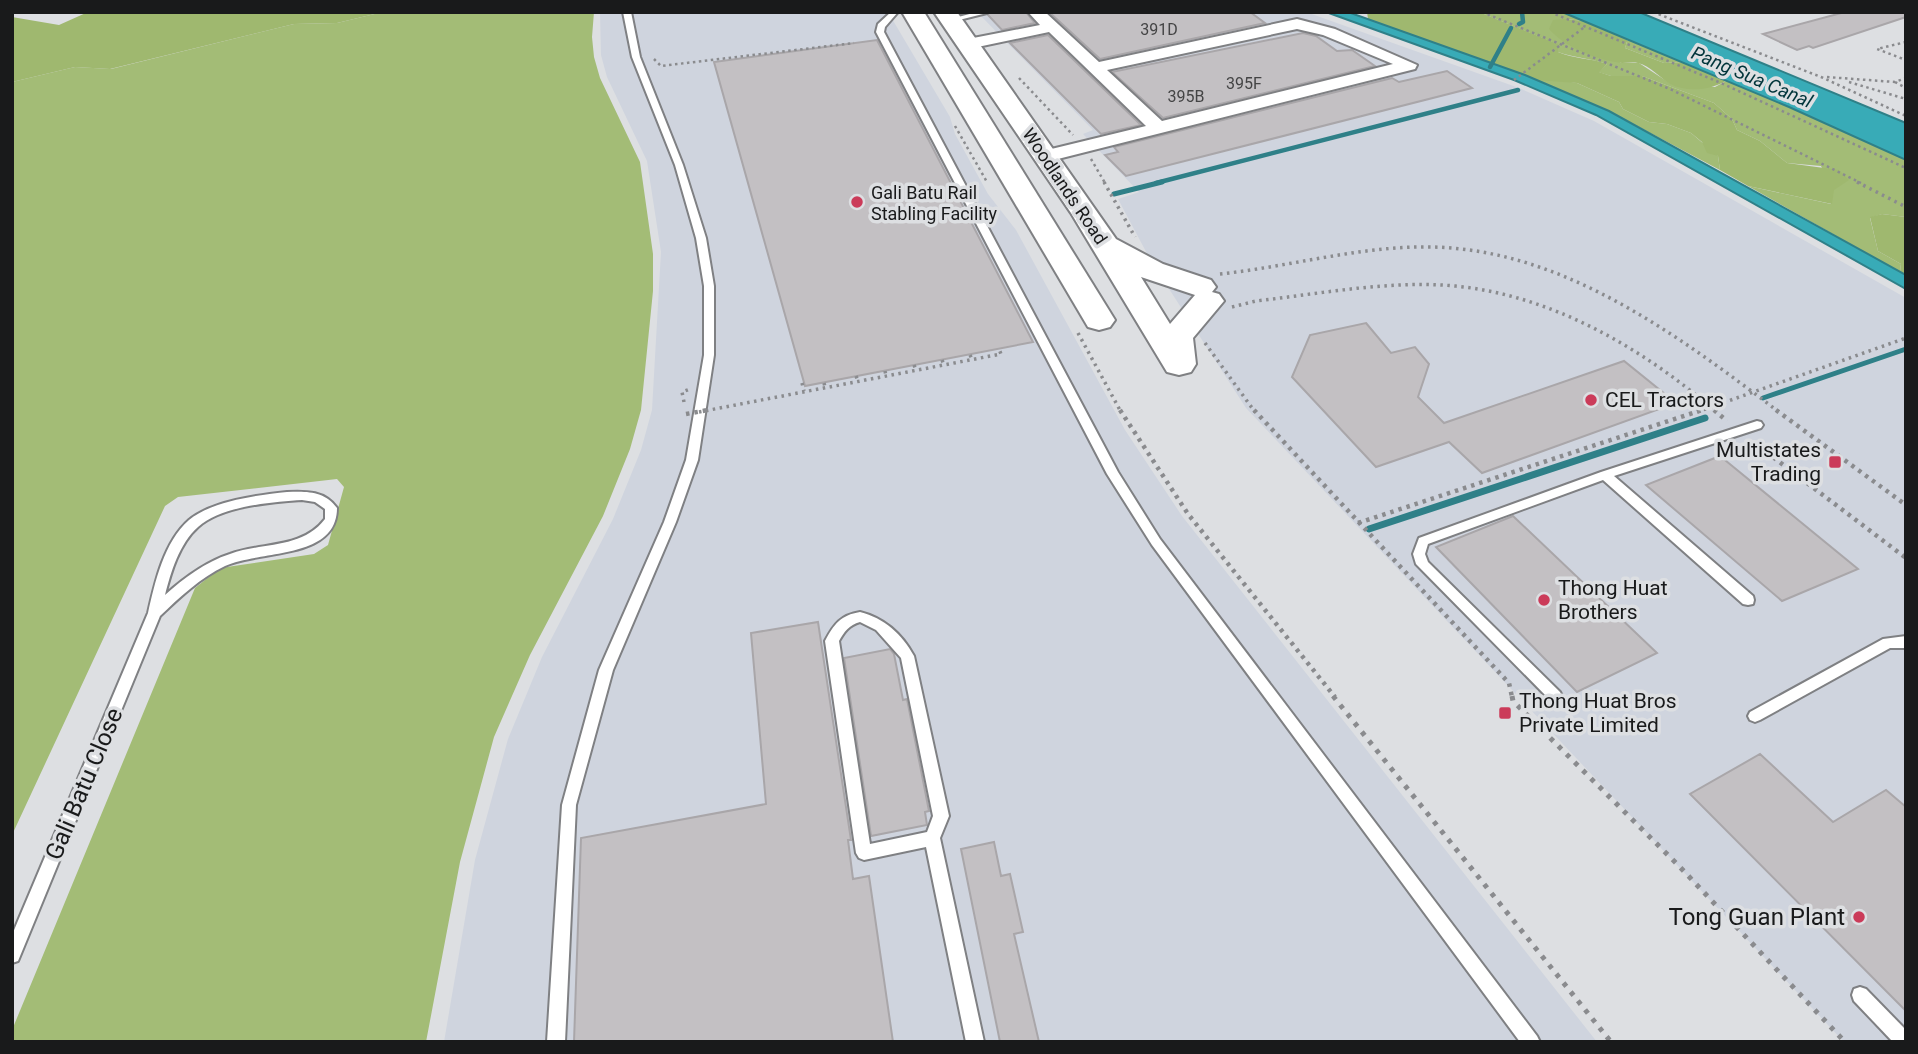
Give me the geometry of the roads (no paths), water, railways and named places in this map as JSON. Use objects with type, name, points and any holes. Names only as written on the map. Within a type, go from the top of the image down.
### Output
[{"type":"main road","name":"Woodlands Road","points":[[913,12],[1039,219],[1086,323]]},
{"type":"main road","name":"Woodlands Road","points":[[948,16],[1085,213],[1179,364],[1177,336],[1213,293],[1145,268],[1105,244]]},
{"type":"main road","points":[[1039,219],[1057,230],[1069,231],[1076,228],[1085,213]]},
{"type":"street","points":[[1036,12],[1159,128]]},
{"type":"street","points":[[1046,156],[1409,65],[1329,32],[1297,24],[1095,68]]},
{"type":"street","points":[[968,44],[1052,27]]},
{"type":"lane","points":[[556,1042],[569,805],[606,670],[670,522],[692,460],[709,355],[709,285],[701,238],[679,165],[636,57],[627,12]]},
{"type":"lane","points":[[895,12],[881,26],[880,32],[1113,474],[1156,542],[1531,1042]]},
{"type":"lane","points":[[948,16],[983,13]]},
{"type":"lane","points":[[1555,696],[1422,564],[1420,548],[1423,541],[1605,475],[1757,425]]},
{"type":"lane","points":[[1605,475],[1748,600]]},
{"type":"lane","name":"Gali Batu Close","points":[[12,955],[155,613],[159,591],[182,538],[194,522],[217,509],[240,503],[311,496],[323,500],[331,508],[331,520],[316,538],[295,547],[244,555],[198,575],[155,613]]},
{"type":"lane","points":[[932,838],[864,853],[832,641],[838,626],[849,620],[876,620],[892,634],[907,656],[941,816],[932,838],[975,1042]]},
{"type":"lane","points":[[1755,716],[1888,643],[1906,642]]},
{"type":"lane","points":[[1860,995],[1905,1042]]},
{"type":"water","points":[[1326,12],[1348,12],[1525,75],[1609,111],[1906,275],[1906,289],[1596,115],[1514,80]]},
{"type":"water","name":"Pang Sua Canal","points":[[1562,12],[1639,12],[1906,123],[1906,160],[1789,107]]},
{"type":"waterway","points":[[1519,24],[1523,22],[1522,12]]},
{"type":"waterway","points":[[1490,67],[1511,28]]},
{"type":"waterway","points":[[1156,183],[1518,90]]},
{"type":"waterway","points":[[1114,194],[1162,182]]},
{"type":"waterway","points":[[1763,398],[1906,349]]},
{"type":"waterway","points":[[1369,529],[1705,418]]},
{"type":"place","name":"Gali Batu Rail Stabling Facility","points":[[857,202]]},
{"type":"place","name":"CEL Tractors","points":[[1591,400]]},
{"type":"place","name":"Multistates Trading","points":[[1835,462]]},
{"type":"place","name":"Thong Huat Brothers","points":[[1544,600]]},
{"type":"place","name":"Thong Huat Bros Private Limited","points":[[1505,713]]},
{"type":"place","name":"Tong Guan Plant","points":[[1859,917]]}]
